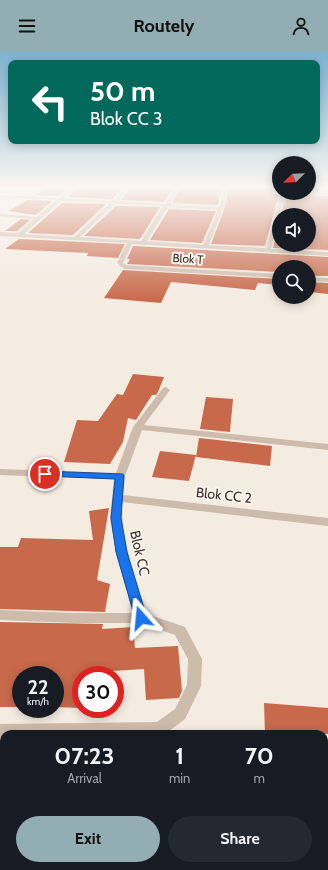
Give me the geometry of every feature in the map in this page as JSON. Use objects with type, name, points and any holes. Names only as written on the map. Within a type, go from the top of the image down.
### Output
[{"type":"street","points":[[19,235],[28,226]]},
{"type":"street","points":[[75,239],[89,226]]},
{"type":"street","points":[[143,243],[153,226]]},
{"type":"street","points":[[205,247],[214,226]]},
{"type":"street","points":[[268,251],[274,226]]},
{"type":"street","points":[[0,234],[328,254]]},
{"type":"street","name":"Blok T","points":[[130,242],[120,263],[120,265],[124,267],[272,276]]},
{"type":"street","points":[[316,279],[328,280]]},
{"type":"street","name":"Blok CC","points":[[141,618],[122,552],[116,518],[117,498],[120,476],[138,427],[166,390]]},
{"type":"street","points":[[138,427],[328,447]]},
{"type":"street","points":[[0,472],[120,476]]},
{"type":"street","name":"Blok CC 2","points":[[117,498],[328,522]]},
{"type":"street","points":[[0,615],[74,618],[141,618],[180,631],[195,659],[194,686],[180,714],[159,729],[80,730]]},
{"type":"building","points":[[11,226],[23,226],[17,231],[5,231]]},
{"type":"building","points":[[36,226],[82,226],[73,235],[28,233]]},
{"type":"building","points":[[94,226],[148,226],[140,239],[84,236]]},
{"type":"building","points":[[158,226],[209,226],[202,243],[150,240]]},
{"type":"building","points":[[218,226],[270,226],[265,246],[211,244]]},
{"type":"building","points":[[316,226],[328,226],[328,250],[316,250]]},
{"type":"building","points":[[19,239],[125,244],[118,258],[87,256],[88,253],[5,249]]},
{"type":"building","points":[[133,246],[328,257],[328,276],[316,276],[316,260],[272,260],[272,272],[127,264],[130,259],[127,259]]},
{"type":"building","points":[[123,270],[272,279],[272,284],[258,283],[255,290],[171,282],[161,303],[104,298]]},
{"type":"building","points":[[316,282],[328,283],[328,294],[316,293]]},
{"type":"building","points":[[133,374],[164,377],[158,392],[156,395],[152,395],[136,420],[128,418],[123,442],[110,464],[64,462],[77,420],[98,421],[117,394],[123,395]]},
{"type":"building","points":[[206,397],[233,399],[230,432],[200,429]]},
{"type":"building","points":[[199,438],[272,446],[270,466],[196,457]]},
{"type":"building","points":[[160,451],[196,455],[189,481],[152,477]]},
{"type":"building","points":[[109,508],[97,580],[110,584],[105,612],[0,609],[0,547],[18,547],[21,538],[93,540],[89,511]]},
{"type":"building","points":[[0,622],[103,624],[102,629],[133,627],[135,648],[178,646],[182,691],[179,698],[146,700],[144,669],[124,670],[124,666],[72,666],[72,708],[64,707],[64,666],[12,666],[12,707],[0,707]]},
{"type":"building","points":[[264,703],[328,708],[328,730],[265,730]]},
{"type":"route","points":[[45,474],[120,476],[116,518],[129,580],[141,618]]}]
